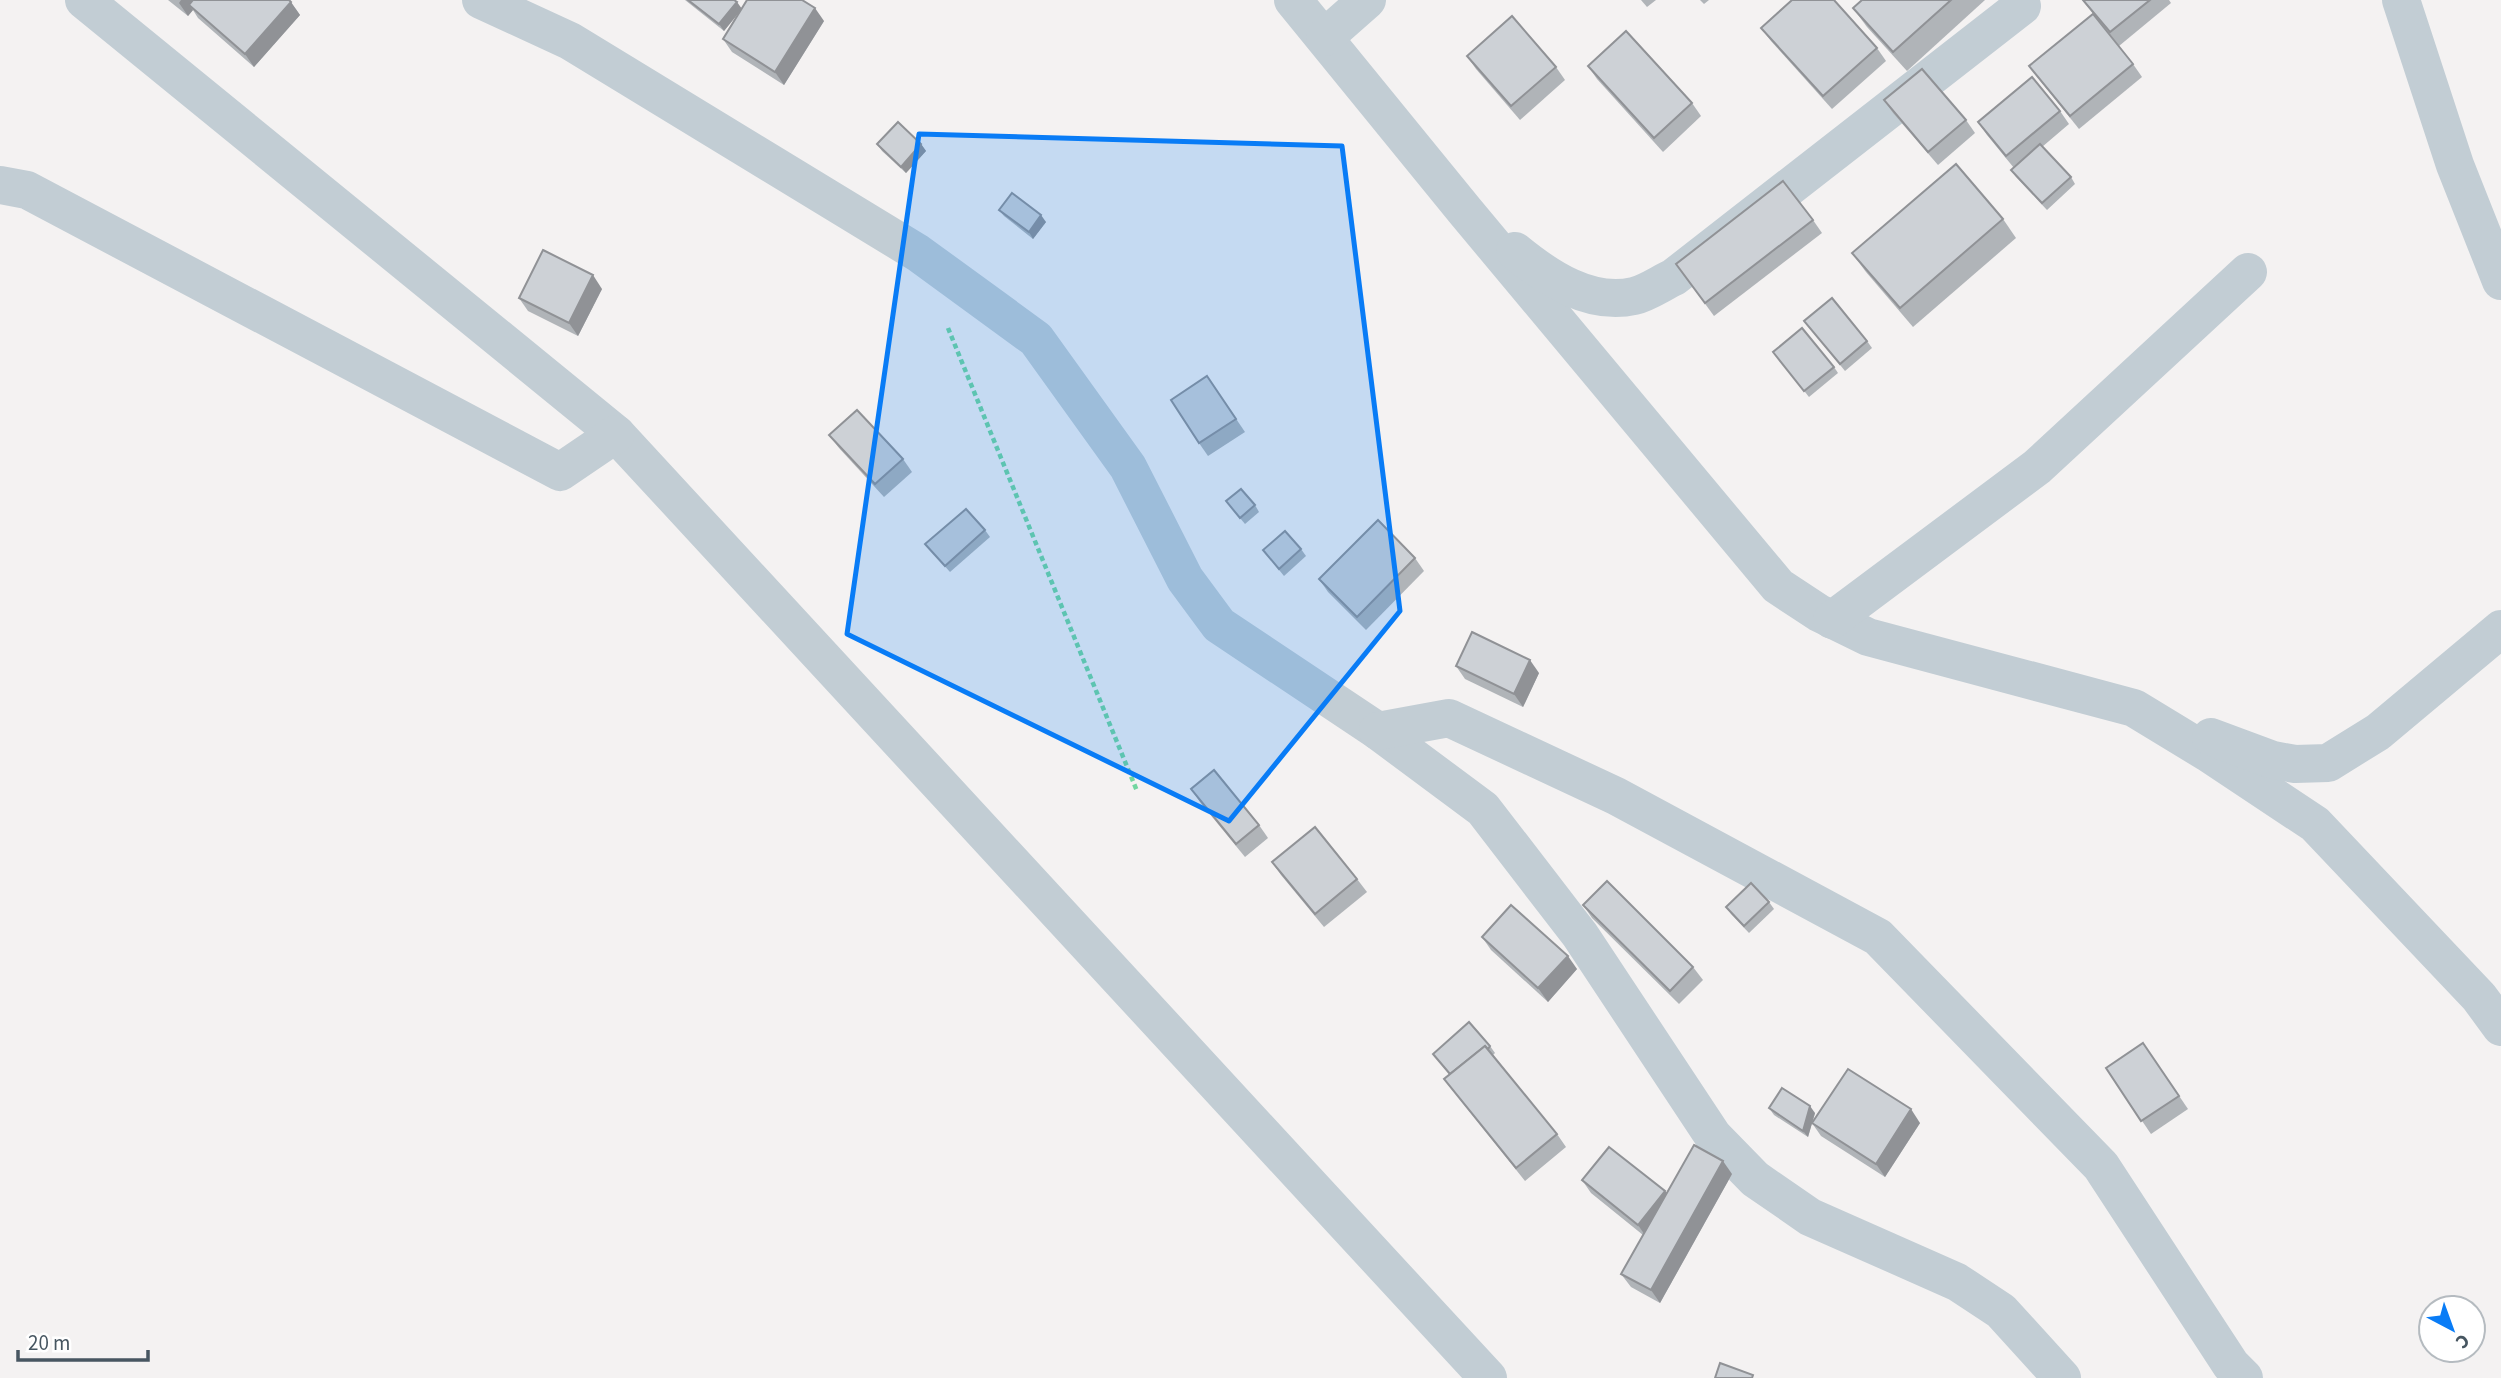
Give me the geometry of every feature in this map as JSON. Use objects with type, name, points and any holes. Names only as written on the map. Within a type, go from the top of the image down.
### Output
[{"type":"street","points":[[84,0],[616,435],[1488,1378]]},
{"type":"street","points":[[481,0],[570,41],[918,253],[1036,339],[1128,467],[1185,579],[1219,625],[1378,731],[1483,809],[1580,934],[1713,1136],[1755,1179],[1810,1217],[1957,1282],[2001,1311],[2062,1378]]},
{"type":"street","points":[[1293,0],[1778,586],[1832,620],[1868,638],[2134,708],[2273,760],[2295,764],[2328,763],[2378,732],[2501,629]]},
{"type":"street","points":[[1325,37],[1367,0]]},
{"type":"street","points":[[2401,0],[2455,165],[2501,281]]},
{"type":"street","points":[[1465,211],[1546,276],[1599,298],[1635,296],[1674,276],[2022,6]]},
{"type":"street","points":[[0,185],[27,190],[560,472],[616,435]]},
{"type":"street","points":[[1832,620],[2037,467],[2248,272]]},
{"type":"street","points":[[2134,708],[2315,824],[2479,997],[2501,1027]]},
{"type":"street","points":[[1378,731],[1449,718],[1616,796],[1878,937],[2101,1166],[2231,1365],[2244,1378]]},
{"type":"path","points":[[943,316],[1137,790]]},
{"type":"highlighted area","points":[[919,134],[1342,146],[1400,611],[1229,821],[847,634]]},
{"type":"building","points":[[193,0],[291,2],[245,54],[189,5]]},
{"type":"building","points":[[688,0],[734,0],[737,2],[719,24]]},
{"type":"building","points":[[747,0],[802,0],[815,8],[775,72],[723,39]]},
{"type":"building","points":[[1792,0],[1834,0],[1877,48],[1823,96],[1761,28]]},
{"type":"building","points":[[1862,0],[1951,0],[1893,52],[1853,8]]},
{"type":"building","points":[[2083,0],[2150,0],[2110,32]]},
{"type":"building","points":[[2093,14],[2133,64],[2070,116],[2029,66]]},
{"type":"building","points":[[1512,16],[1556,67],[1511,106],[1467,56]]},
{"type":"building","points":[[1626,31],[1692,103],[1654,138],[1588,66]]},
{"type":"building","points":[[1922,69],[1966,120],[1928,152],[1884,100]]},
{"type":"building","points":[[2032,77],[2060,111],[2006,156],[1978,122]]},
{"type":"building","points":[[898,122],[921,144],[901,167],[877,144]]},
{"type":"building","points":[[2040,144],[2071,177],[2042,203],[2011,170]]},
{"type":"building","points":[[1956,164],[2003,219],[1900,308],[1852,253]]},
{"type":"building","points":[[1783,181],[1813,220],[1705,303],[1676,264]]},
{"type":"building","points":[[1012,193],[1041,215],[1029,232],[999,210]]},
{"type":"building","points":[[543,250],[593,275],[569,323],[519,298]]},
{"type":"building","points":[[1832,298],[1867,341],[1840,364],[1804,321]]},
{"type":"building","points":[[1802,328],[1834,367],[1804,391],[1773,352]]},
{"type":"building","points":[[1207,376],[1236,419],[1199,443],[1171,400]]},
{"type":"building","points":[[857,410],[903,459],[875,484],[829,435]]},
{"type":"building","points":[[1241,489],[1255,505],[1240,518],[1226,501]]},
{"type":"building","points":[[966,509],[985,530],[945,566],[925,544]]},
{"type":"building","points":[[1378,520],[1415,558],[1357,617],[1319,579]]},
{"type":"building","points":[[1285,531],[1301,549],[1279,569],[1263,550]]},
{"type":"building","points":[[1472,632],[1530,660],[1514,694],[1456,666]]},
{"type":"building","points":[[1214,770],[1259,825],[1236,844],[1191,789]]},
{"type":"building","points":[[1315,827],[1357,879],[1315,914],[1272,862]]},
{"type":"building","points":[[1607,881],[1693,967],[1670,991],[1583,905]]},
{"type":"building","points":[[1751,883],[1769,902],[1744,926],[1726,907]]},
{"type":"building","points":[[1511,905],[1568,956],[1538,988],[1482,937]]},
{"type":"building","points":[[1469,1022],[1490,1046],[1488,1049],[1485,1046],[1450,1074],[1433,1054]]},
{"type":"building","points":[[2143,1043],[2179,1096],[2141,1121],[2106,1068]]},
{"type":"building","points":[[1485,1046],[1557,1134],[1516,1168],[1444,1079]]},
{"type":"building","points":[[1848,1069],[1911,1109],[1876,1164],[1812,1123]]},
{"type":"building","points":[[1782,1088],[1810,1106],[1803,1131],[1769,1108]]},
{"type":"building","points":[[1694,1145],[1723,1161],[1651,1290],[1621,1274]]},
{"type":"building","points":[[1609,1147],[1665,1191],[1638,1225],[1582,1180]]},
{"type":"building","points":[[1720,1363],[1753,1375],[1752,1378],[1715,1378]]}]
